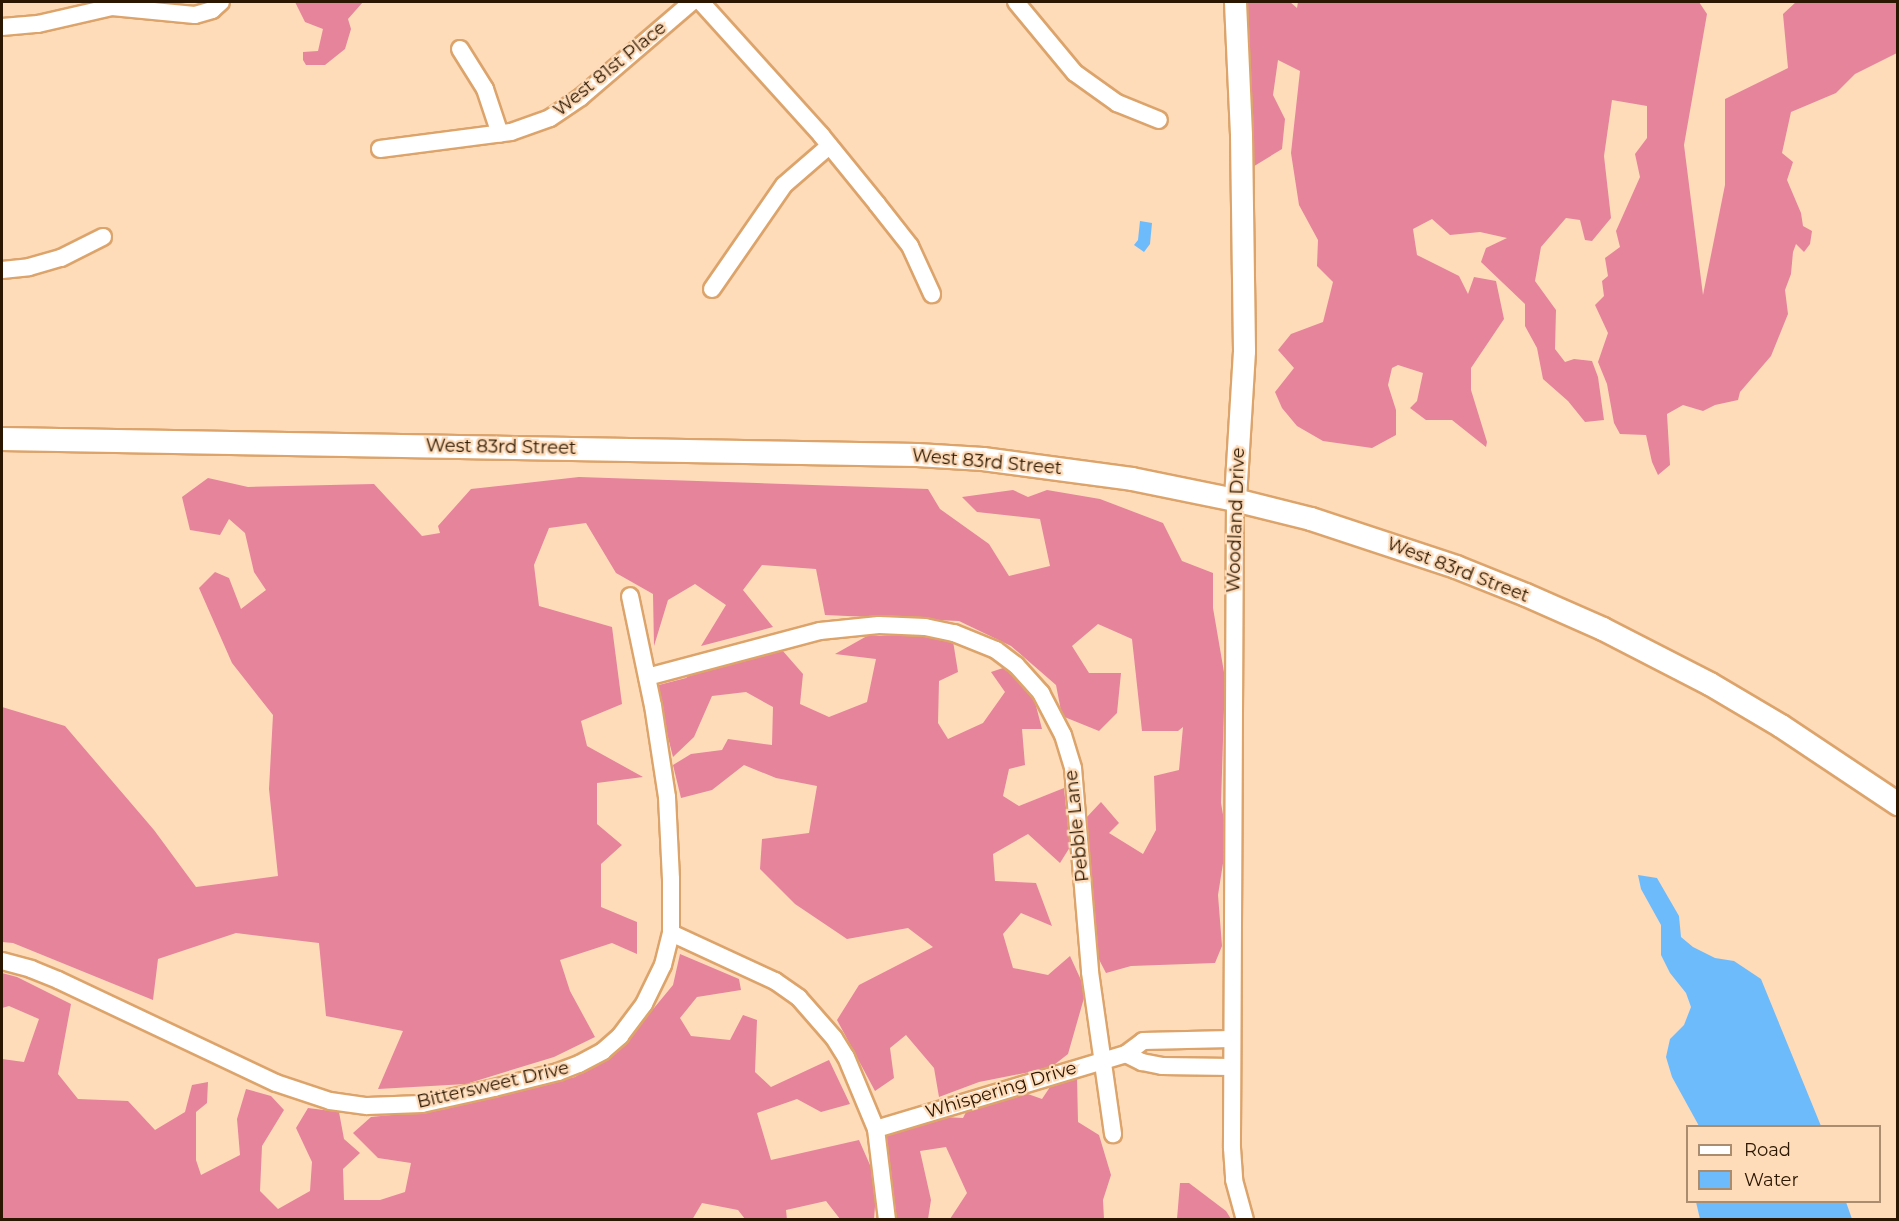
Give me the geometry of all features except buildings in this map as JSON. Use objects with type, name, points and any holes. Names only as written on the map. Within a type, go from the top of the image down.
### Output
[{"type":"main road","name":"West 83rd Street","points":[[2,439],[917,455],[1057,468],[1132,479],[1235,500],[1321,522],[1456,567],[1603,629],[1710,684],[1781,726],[1898,804]]},
{"type":"street","points":[[2,27],[38,24],[113,4],[195,15],[212,10],[221,2]]},
{"type":"street","name":"West 81st Place","points":[[380,149],[500,134],[550,118],[581,96],[692,2]]},
{"type":"street","points":[[701,2],[830,146],[910,246],[932,294]]},
{"type":"street","points":[[1016,2],[1075,73],[1117,103],[1159,120]]},
{"type":"street","name":"Woodland Drive","points":[[1235,2],[1241,135],[1244,351],[1235,500],[1231,1067],[1234,1180],[1245,1220]]},
{"type":"street","points":[[460,49],[485,89],[500,134]]},
{"type":"street","points":[[712,289],[784,185],[830,146]]},
{"type":"street","points":[[2,270],[40,264],[103,237]]},
{"type":"street","name":"Bittersweet Drive","points":[[2,961],[58,980],[302,1093],[367,1106],[402,1106],[495,1088],[558,1072],[603,1051],[620,1036],[644,1004],[663,965],[671,933],[670,832],[667,797],[647,678],[630,596]]},
{"type":"street","name":"Pebble Lane","points":[[647,678],[820,632],[879,625],[925,627],[954,633],[996,650],[1016,665],[1041,693],[1063,735],[1073,768],[1090,972],[1113,1134]]},
{"type":"street","points":[[671,933],[775,981],[799,998],[820,1020],[846,1057],[876,1129],[887,1220]]},
{"type":"street","name":"Whispering Drive","points":[[876,1129],[1126,1054],[1143,1041],[1232,1040]]},
{"type":"street","points":[[1126,1054],[1142,1062],[1162,1065],[1231,1067]]},
{"type":"shaded area","points":[[295,2],[363,2],[348,19],[351,29],[345,49],[325,65],[306,65],[303,60],[303,52],[318,51],[323,29],[305,22]]},
{"type":"shaded area","points":[[1243,2],[1290,2],[1297,8],[1298,2],[1699,2],[1707,14],[1684,145],[1703,295],[1725,185],[1725,99],[1788,68],[1783,14],[1796,2],[1897,2],[1897,53],[1855,74],[1836,93],[1791,112],[1782,153],[1793,162],[1787,180],[1801,213],[1803,226],[1812,231],[1810,244],[1804,252],[1796,244],[1793,252],[1791,274],[1785,290],[1788,314],[1771,356],[1740,392],[1738,400],[1715,405],[1703,411],[1683,405],[1667,414],[1670,465],[1658,475],[1652,462],[1646,435],[1620,434],[1614,423],[1607,384],[1598,362],[1608,333],[1595,305],[1604,296],[1602,281],[1608,276],[1605,258],[1620,247],[1616,231],[1640,177],[1635,154],[1647,138],[1647,106],[1612,100],[1604,156],[1611,218],[1592,241],[1585,240],[1580,220],[1566,218],[1541,247],[1535,281],[1556,310],[1555,349],[1565,362],[1574,359],[1592,361],[1598,377],[1604,420],[1585,422],[1568,401],[1543,379],[1537,348],[1525,326],[1525,304],[1481,262],[1486,248],[1507,238],[1480,232],[1450,235],[1432,219],[1413,229],[1417,255],[1459,276],[1468,294],[1474,277],[1496,281],[1504,319],[1471,368],[1471,390],[1487,442],[1486,447],[1452,420],[1426,420],[1410,408],[1417,401],[1423,373],[1398,365],[1392,368],[1388,385],[1396,410],[1396,435],[1372,448],[1323,441],[1297,426],[1282,408],[1275,392],[1294,368],[1278,350],[1291,334],[1323,322],[1333,282],[1317,266],[1318,240],[1299,205],[1291,153],[1300,71],[1278,60],[1273,95],[1285,119],[1282,149],[1251,168]]},
{"type":"shaded area","points":[[579,477],[928,489],[940,509],[989,544],[1009,576],[1050,566],[1040,519],[977,512],[962,497],[1013,490],[1028,497],[1047,490],[1100,499],[1163,523],[1182,561],[1213,573],[1213,608],[1225,678],[1221,803],[1227,838],[1218,895],[1222,946],[1215,963],[1131,966],[1106,973],[1092,946],[1086,818],[1101,802],[1119,823],[1109,833],[1143,854],[1156,830],[1154,776],[1179,770],[1183,727],[1178,731],[1142,731],[1132,639],[1098,624],[1072,646],[1089,673],[1121,673],[1117,713],[1099,731],[1062,716],[1056,685],[1011,646],[959,621],[825,615],[816,569],[762,565],[743,590],[773,627],[701,646],[726,605],[695,584],[668,600],[654,646],[653,594],[616,573],[586,523],[549,528],[534,565],[539,606],[612,627],[622,704],[581,721],[587,746],[643,777],[597,783],[597,824],[622,845],[601,864],[601,907],[637,922],[637,954],[612,943],[560,960],[570,991],[595,1037],[554,1057],[466,1084],[378,1089],[403,1031],[326,1016],[319,943],[236,933],[158,959],[153,1000],[13,943],[2,942],[2,707],[65,726],[154,830],[196,887],[278,876],[269,789],[273,715],[232,663],[199,588],[215,572],[229,578],[241,609],[266,590],[254,572],[245,533],[229,519],[220,535],[190,530],[182,497],[208,478],[248,487],[374,484],[422,536],[440,533],[438,526],[471,489]]},
{"type":"shaded area","points":[[922,635],[953,641],[958,672],[939,681],[938,723],[948,739],[983,723],[1005,692],[991,672],[1009,666],[1035,702],[1042,729],[1022,729],[1025,765],[1009,769],[1003,796],[1019,806],[1064,788],[1070,847],[1060,863],[1028,834],[993,854],[995,881],[1036,883],[1052,926],[1021,913],[1003,934],[1013,968],[1048,975],[1070,956],[1086,991],[1068,1054],[1050,1068],[979,1082],[939,1097],[934,1068],[906,1035],[890,1048],[894,1078],[875,1091],[837,1020],[859,985],[933,947],[908,928],[847,939],[795,904],[760,869],[762,839],[809,833],[817,786],[776,778],[744,765],[712,790],[681,798],[673,765],[691,754],[722,750],[728,739],[772,745],[773,707],[746,692],[712,696],[694,737],[673,757],[655,686],[686,678],[699,668],[782,650],[803,674],[800,704],[829,717],[867,702],[876,659],[835,654],[867,636]]},
{"type":"shaded area","points":[[680,954],[739,979],[741,990],[697,997],[680,1018],[691,1036],[730,1040],[743,1015],[757,1020],[755,1072],[771,1087],[829,1060],[850,1104],[821,1112],[797,1099],[757,1113],[771,1160],[859,1140],[877,1181],[874,1219],[840,1219],[826,1201],[786,1210],[787,1220],[745,1219],[738,1210],[702,1203],[692,1220],[2,1219],[2,1059],[24,1062],[39,1019],[9,1006],[2,1008],[2,973],[17,977],[71,1004],[58,1074],[78,1099],[128,1101],[155,1130],[185,1112],[192,1085],[208,1082],[207,1103],[196,1112],[196,1160],[201,1175],[240,1155],[237,1119],[246,1089],[271,1096],[284,1110],[262,1146],[260,1191],[278,1209],[310,1191],[312,1162],[296,1128],[308,1108],[339,1112],[344,1139],[360,1153],[343,1169],[344,1200],[380,1200],[405,1192],[411,1163],[378,1158],[353,1133],[371,1117],[441,1110],[575,1077],[626,1042],[673,985]]},
{"type":"shaded area","points":[[1077,1076],[1078,1122],[1099,1135],[1111,1175],[1103,1200],[1104,1219],[950,1219],[967,1193],[946,1147],[920,1151],[931,1200],[928,1219],[896,1219],[886,1135],[944,1117],[963,1118],[969,1106],[1025,1093],[1042,1099],[1056,1078]]},
{"type":"shaded area","points":[[1180,1183],[1189,1183],[1226,1211],[1231,1219],[1177,1219]]},
{"type":"water","points":[[1140,221],[1152,223],[1150,244],[1144,252],[1134,245],[1138,240]]},
{"type":"water","points":[[1638,875],[1657,878],[1679,916],[1681,937],[1693,947],[1715,958],[1734,961],[1761,979],[1821,1125],[1698,1125],[1672,1077],[1666,1057],[1670,1039],[1684,1025],[1691,1007],[1686,993],[1670,973],[1661,955],[1661,925],[1641,889]]},
{"type":"water","points":[[1696,1203],[1846,1203],[1852,1219],[1700,1219]]}]
